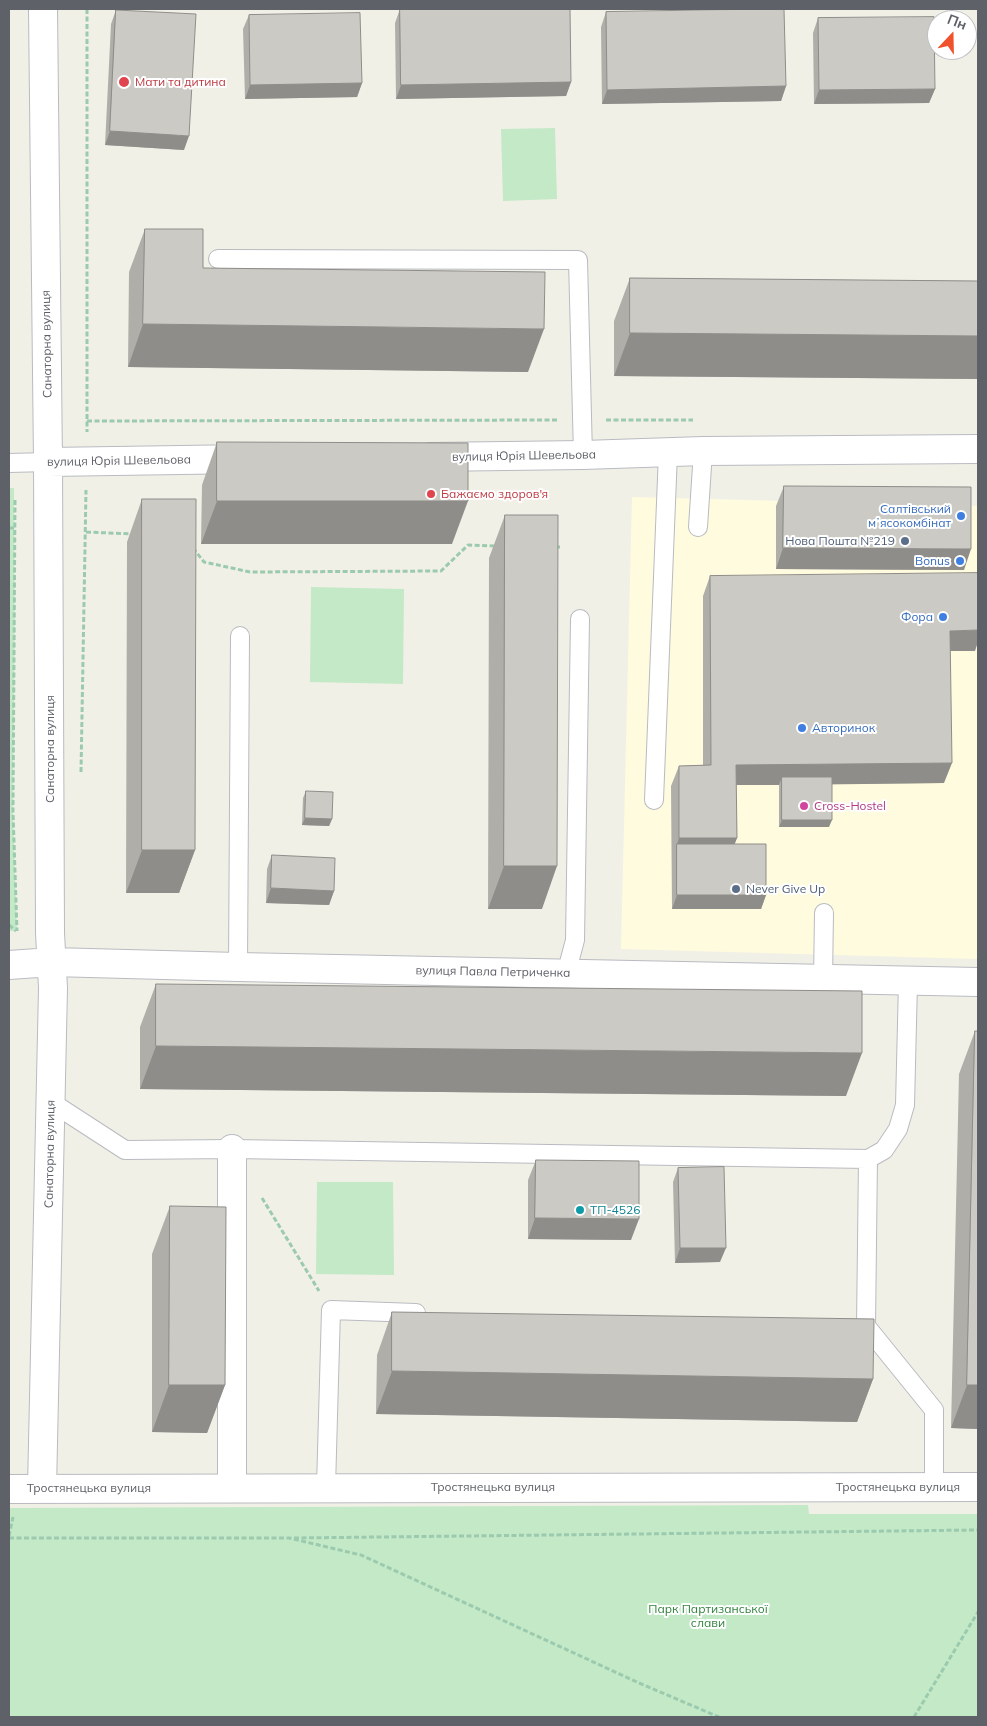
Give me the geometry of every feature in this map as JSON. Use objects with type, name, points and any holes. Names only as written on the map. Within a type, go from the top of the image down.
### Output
[{"type":"street","name":"Санаторна вулиця","points":[[42,1488],[53,988],[44,9]]},
{"type":"street","name":"вулиця Юрія Шевельова","points":[[405,458],[703,451],[978,449]]},
{"type":"street","name":"вулиця Юрія Шевельова","points":[[48,462],[276,459]]},
{"type":"street","name":"вулиця Павла Петриченка","points":[[9,965],[52,962],[908,982],[978,982]]},
{"type":"street","points":[[232,1149],[232,1487]]},
{"type":"street","name":"Тростянецька вулиця","points":[[9,1488],[978,1487]]},
{"type":"lane","points":[[218,259],[578,260],[584,455]]},
{"type":"lane","points":[[698,527],[703,451]]},
{"type":"lane","points":[[654,800],[668,453]]},
{"type":"lane","name":"вулиця Юрія Шевельова","points":[[9,463],[48,462]]},
{"type":"lane","points":[[566,974],[575,940],[580,619]]},
{"type":"lane","points":[[238,967],[240,636]]},
{"type":"lane","points":[[823,979],[824,913]]},
{"type":"lane","points":[[51,1102],[125,1150],[232,1149],[868,1159],[884,1150],[898,1129],[905,1105],[908,982]]},
{"type":"lane","points":[[868,1159],[866,1326],[934,1410],[934,1487]]},
{"type":"lane","points":[[326,1487],[331,1310],[430,1313]]},
{"type":"lane","points":[[846,1326],[866,1326]]},
{"type":"path","points":[[87,421],[701,420]]},
{"type":"path","points":[[9,925],[17,931],[10,812],[15,500]]},
{"type":"path","points":[[9,528],[15,528]]},
{"type":"path","points":[[86,532],[134,534]]},
{"type":"path","points":[[188,542],[204,562],[250,572],[441,571],[468,545],[505,546]]},
{"type":"path","points":[[552,547],[562,547]]},
{"type":"path","points":[[9,606],[14,606]]},
{"type":"path","points":[[258,1192],[331,1310]]},
{"type":"path","points":[[9,1538],[289,1538],[978,1530]]},
{"type":"path","points":[[289,1538],[361,1555],[639,1683],[719,1717]]},
{"type":"path","points":[[914,1717],[978,1612]]},
{"type":"shaded area","name":"Авторинок","points":[[632,497],[978,506],[978,959],[621,949]]},
{"type":"green space","points":[[555,128],[557,199],[503,201],[501,129]]},
{"type":"green space","points":[[9,488],[14,488],[13,811],[17,931],[9,931]]},
{"type":"green space","points":[[311,587],[404,589],[403,684],[310,682]]},
{"type":"green space","points":[[317,1182],[393,1182],[394,1275],[316,1274]]},
{"type":"green space","name":"Парк Партизанської слави","points":[[808,1505],[809,1514],[978,1514],[978,1717],[9,1717],[9,1508]]},
{"type":"building","points":[[400,9],[570,9],[571,82],[401,85]]},
{"type":"building","points":[[784,9],[786,86],[607,90],[606,12]]},
{"type":"building","points":[[116,10],[196,14],[189,136],[110,131]]},
{"type":"building","points":[[360,13],[362,83],[250,85],[249,15]]},
{"type":"building","points":[[927,17],[927,60],[935,60],[935,89],[819,90],[818,18]]},
{"type":"building","points":[[145,229],[203,229],[203,268],[545,272],[544,329],[143,324]]},
{"type":"building","points":[[630,278],[978,281],[978,336],[630,333]]},
{"type":"building","points":[[217,442],[468,443],[468,501],[217,501]]},
{"type":"building","points":[[784,486],[971,487],[971,549],[783,548]]},
{"type":"building","points":[[142,499],[196,499],[195,850],[142,850]]},
{"type":"building","points":[[505,515],[558,515],[557,866],[504,866]]},
{"type":"building","points":[[978,573],[978,630],[950,631],[952,763],[736,765],[737,838],[679,838],[679,766],[711,765],[710,576]]},
{"type":"building","name":"Cross-Hostel","points":[[782,777],[832,777],[832,820],[782,820]]},
{"type":"building","points":[[306,791],[333,792],[332,819],[305,818]]},
{"type":"building","points":[[677,844],[766,844],[766,895],[677,895]]},
{"type":"building","points":[[272,855],[335,858],[334,891],[271,888]]},
{"type":"building","points":[[156,984],[862,991],[862,1053],[156,1046]]},
{"type":"building","points":[[975,1031],[978,1031],[978,1385],[967,1385]]},
{"type":"building","points":[[536,1160],[639,1161],[639,1219],[535,1218]]},
{"type":"building","points":[[724,1167],[726,1248],[680,1248],[678,1168]]},
{"type":"building","points":[[170,1206],[226,1207],[225,1385],[169,1385]]},
{"type":"building","points":[[392,1312],[874,1319],[873,1379],[392,1371]]},
{"type":"place","name":"Мати та дитина","points":[[124,82]]},
{"type":"place","name":"Бажаємо здоров'я","points":[[431,494]]},
{"type":"place","name":"Салтівський мʼясокомбінат","points":[[961,516]]},
{"type":"place","name":"Нова Пошта №219","points":[[905,541]]},
{"type":"place","name":"Bonus","points":[[960,561]]},
{"type":"place","name":"Фора","points":[[943,617]]},
{"type":"place","name":"Авторинок","points":[[802,728]]},
{"type":"place","name":"Cross-Hostel","points":[[804,806]]},
{"type":"place","name":"Never Give Up","points":[[736,889]]},
{"type":"place","name":"ТП-4526","points":[[580,1210]]}]
